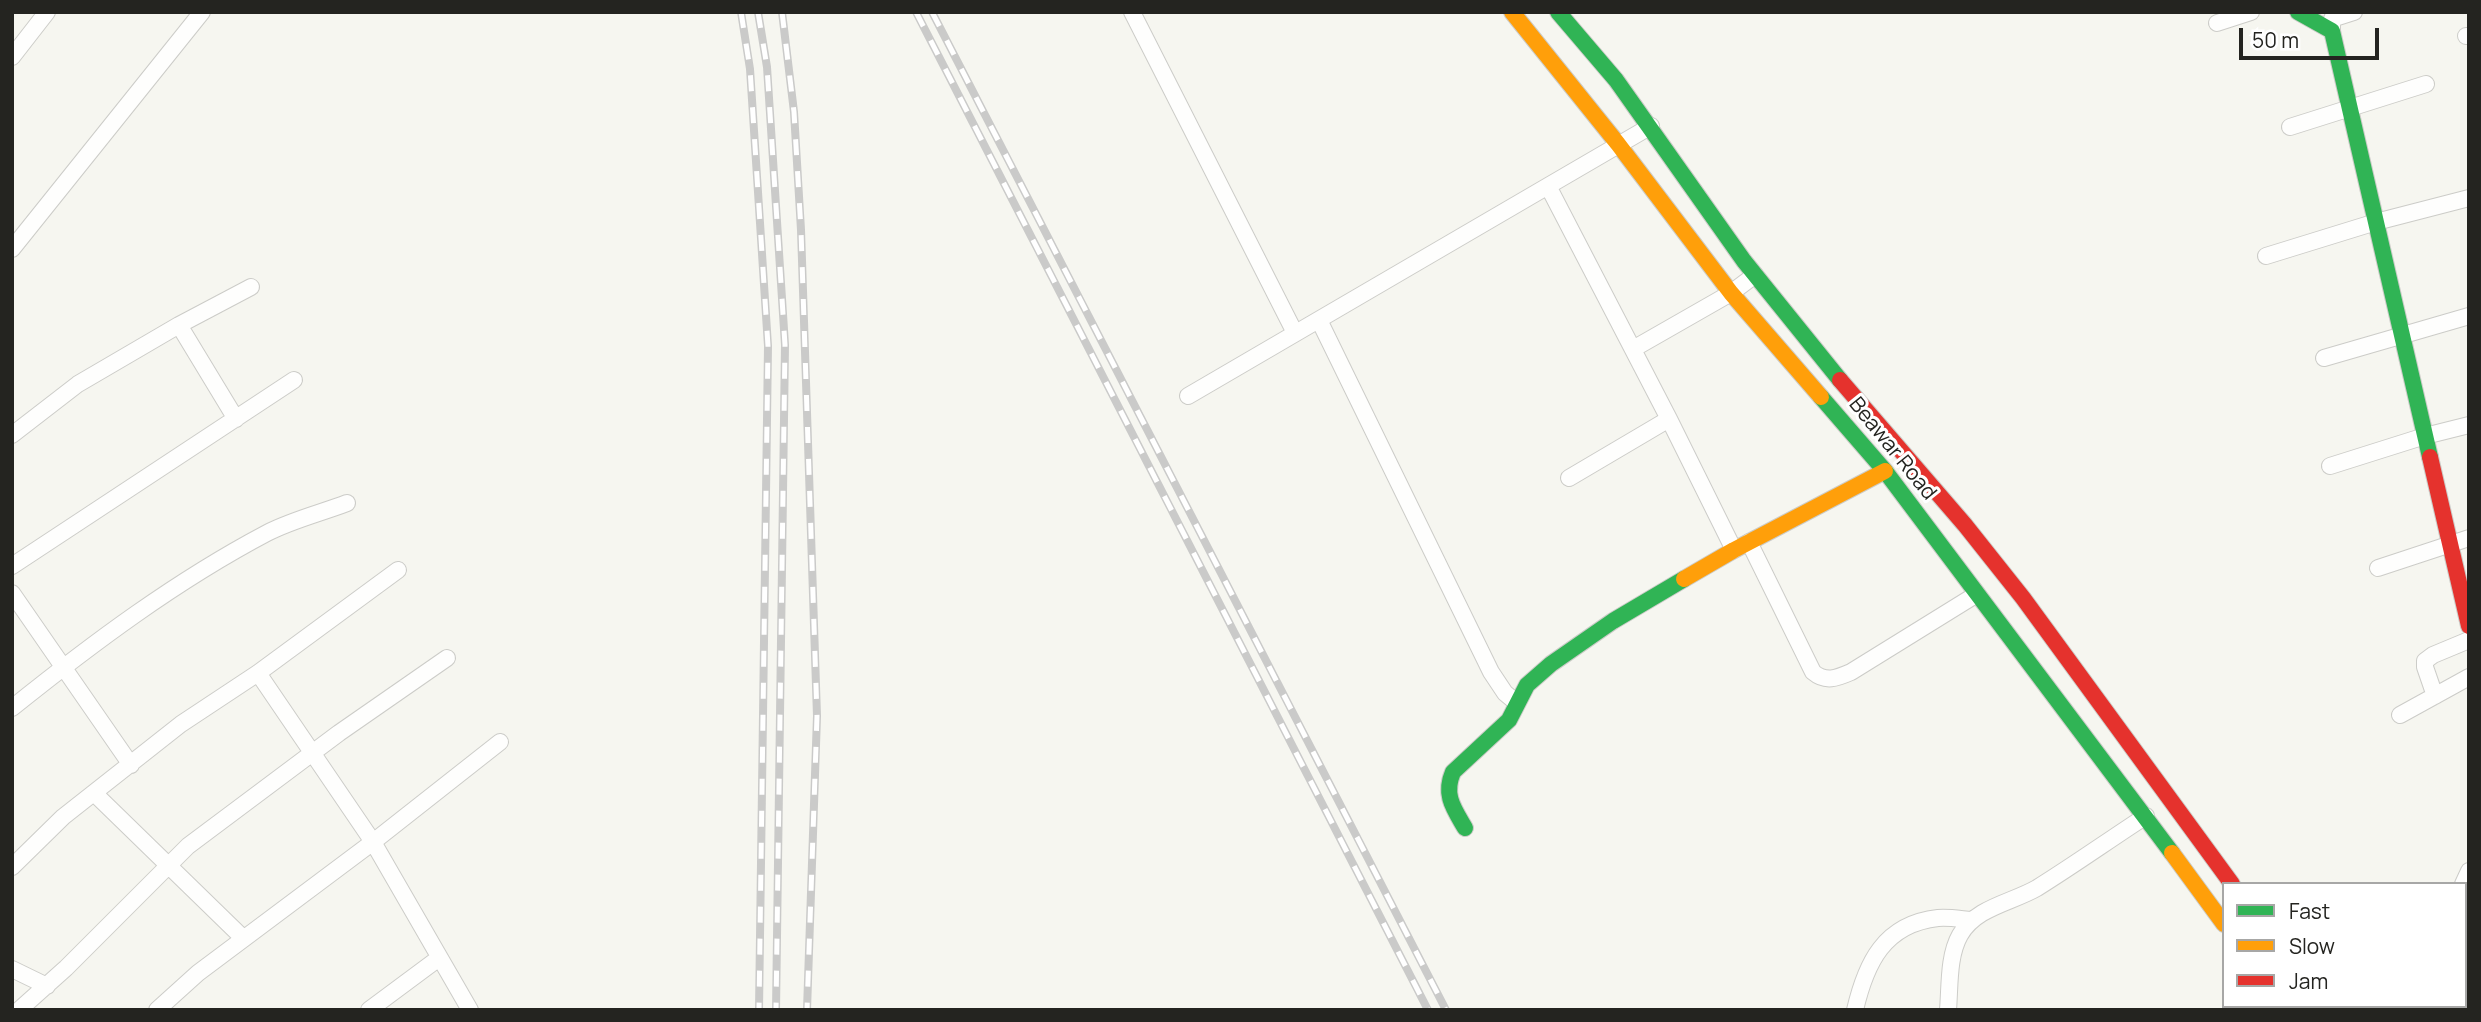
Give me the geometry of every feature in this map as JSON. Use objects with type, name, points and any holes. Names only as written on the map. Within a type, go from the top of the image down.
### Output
[{"type":"main road","name":"Beawar Road","points":[[1512,12],[1618,144],[1731,293],[1885,471],[2146,816],[2222,921]]},
{"type":"main road","points":[[2298,12],[2332,31],[2469,626]]},
{"type":"main road","name":"Beawar Road","points":[[1564,14],[1651,126],[1755,275],[1991,557],[2075,663],[2231,882]]},
{"type":"main road","points":[[1465,828],[1451,804],[1448,783],[1453,772],[1509,720],[1527,685],[1551,664],[1613,621],[1734,550],[1885,471]]},
{"type":"street","points":[[12,57],[47,12]]},
{"type":"street","points":[[12,249],[202,12]]},
{"type":"street","points":[[1132,12],[1295,333]]},
{"type":"street","points":[[2217,23],[2251,12]]},
{"type":"street","points":[[2332,31],[2332,19],[2354,12]]},
{"type":"street","points":[[2290,127],[2426,84]]},
{"type":"street","points":[[1188,396],[1651,126]]},
{"type":"street","points":[[1548,186],[1734,550]]},
{"type":"street","points":[[2266,256],[2376,222],[2469,198]]},
{"type":"street","points":[[1633,349],[1731,293],[1755,275]]},
{"type":"street","points":[[12,435],[78,384],[251,287]]},
{"type":"street","points":[[2324,358],[2469,316]]},
{"type":"street","points":[[1319,320],[1491,672],[1505,693],[1517,703]]},
{"type":"street","points":[[179,325],[236,419]]},
{"type":"street","points":[[12,566],[294,380]]},
{"type":"street","points":[[1569,478],[1669,419]]},
{"type":"street","points":[[2330,466],[2469,425]]},
{"type":"street","points":[[12,708],[63,667],[177,585],[270,532],[347,503]]},
{"type":"street","points":[[2378,568],[2469,538]]},
{"type":"street","points":[[1749,542],[1813,672],[1821,679],[1835,679],[1851,672],[1977,594]]},
{"type":"street","points":[[12,867],[62,817],[181,724],[258,673],[398,570]]},
{"type":"street","points":[[12,593],[131,765]]},
{"type":"street","points":[[2435,696],[2424,667],[2426,661],[2432,654],[2469,640]]},
{"type":"street","points":[[19,1010],[47,986],[188,846],[312,753],[447,658]]},
{"type":"street","points":[[258,673],[373,842],[470,1010]]},
{"type":"street","points":[[2400,715],[2469,677]]},
{"type":"street","points":[[157,1010],[198,972],[373,842],[500,743]]},
{"type":"street","points":[[94,793],[243,938]]},
{"type":"street","points":[[1948,1010],[1953,951],[1959,936],[1971,920],[2034,889],[2146,816]]},
{"type":"street","points":[[1855,1010],[1868,966],[1878,950],[1899,929],[1938,918],[1971,920]]},
{"type":"street","points":[[369,1010],[439,958]]},
{"type":"street","points":[[12,969],[47,986]]},
{"type":"railway","points":[[741,12],[750,69],[768,346],[759,1010]]},
{"type":"railway","points":[[758,12],[767,67],[785,345],[776,1010]]},
{"type":"railway","points":[[782,12],[794,112],[801,230],[817,716],[807,1010]]},
{"type":"railway","points":[[916,12],[1428,1010]]},
{"type":"railway","points":[[932,12],[1446,1010]]},
{"type":"traffic: fast","points":[[1558,12],[1616,80],[1744,261],[1840,380]]},
{"type":"traffic: fast","points":[[2298,12],[2332,31],[2430,457]]},
{"type":"traffic: fast","points":[[1821,397],[1885,471],[2172,853]]},
{"type":"traffic: fast","points":[[1465,828],[1450,795],[1453,772],[1509,720],[1527,685],[1551,664],[1613,621],[1684,579]]},
{"type":"traffic: slow","points":[[1512,12],[1618,144],[1731,293],[1821,397]]},
{"type":"traffic: slow","points":[[1684,579],[1885,471]]},
{"type":"traffic: slow","points":[[2172,853],[2222,921]]},
{"type":"traffic: jam","points":[[1840,380],[1965,525],[2023,598],[2231,882]]},
{"type":"traffic: jam","points":[[2430,457],[2469,626]]}]
